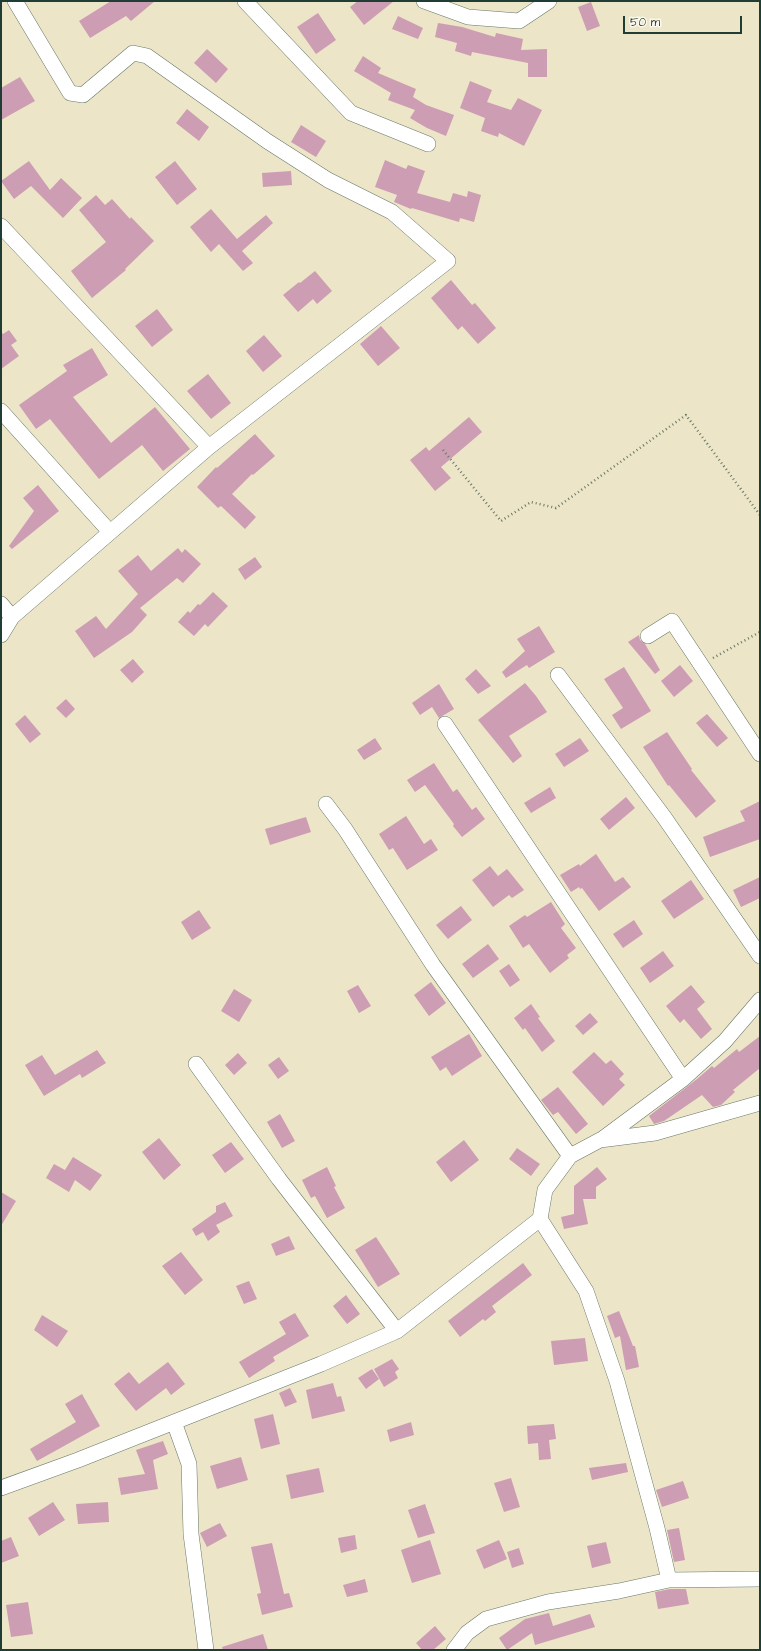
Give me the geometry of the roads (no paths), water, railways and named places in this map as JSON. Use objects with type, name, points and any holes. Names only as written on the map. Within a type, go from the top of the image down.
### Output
[{"type":"street","points":[[1,635],[12,617],[209,447],[448,261],[392,212],[328,180],[297,161],[266,141],[146,56],[133,53],[83,95],[70,93],[15,1]]},
{"type":"street","points":[[245,1],[351,113],[428,144]]},
{"type":"street","points":[[424,1],[468,18],[519,21],[549,1]]},
{"type":"street","points":[[1,226],[209,447]]},
{"type":"street","points":[[1,411],[110,532]]},
{"type":"street","points":[[1,604],[12,617]]},
{"type":"street","points":[[648,636],[672,621],[760,754]]},
{"type":"street","points":[[558,675],[664,817],[760,956]]},
{"type":"street","points":[[445,724],[683,1079]]},
{"type":"street","points":[[326,804],[345,829],[433,965],[570,1156]]},
{"type":"street","points":[[1,1488],[78,1460],[321,1364],[397,1331],[540,1219],[545,1190],[570,1156],[600,1140],[683,1079],[724,1041],[760,1000]]},
{"type":"street","points":[[196,1064],[279,1179],[397,1331]]},
{"type":"street","points":[[600,1140],[655,1133],[760,1103]]},
{"type":"street","points":[[540,1219],[586,1291],[618,1381],[657,1528],[668,1580]]},
{"type":"street","points":[[174,1422],[189,1464],[191,1534],[206,1650]]},
{"type":"street","points":[[454,1650],[467,1633],[486,1619],[548,1602],[619,1591],[668,1580],[760,1579]]}]
